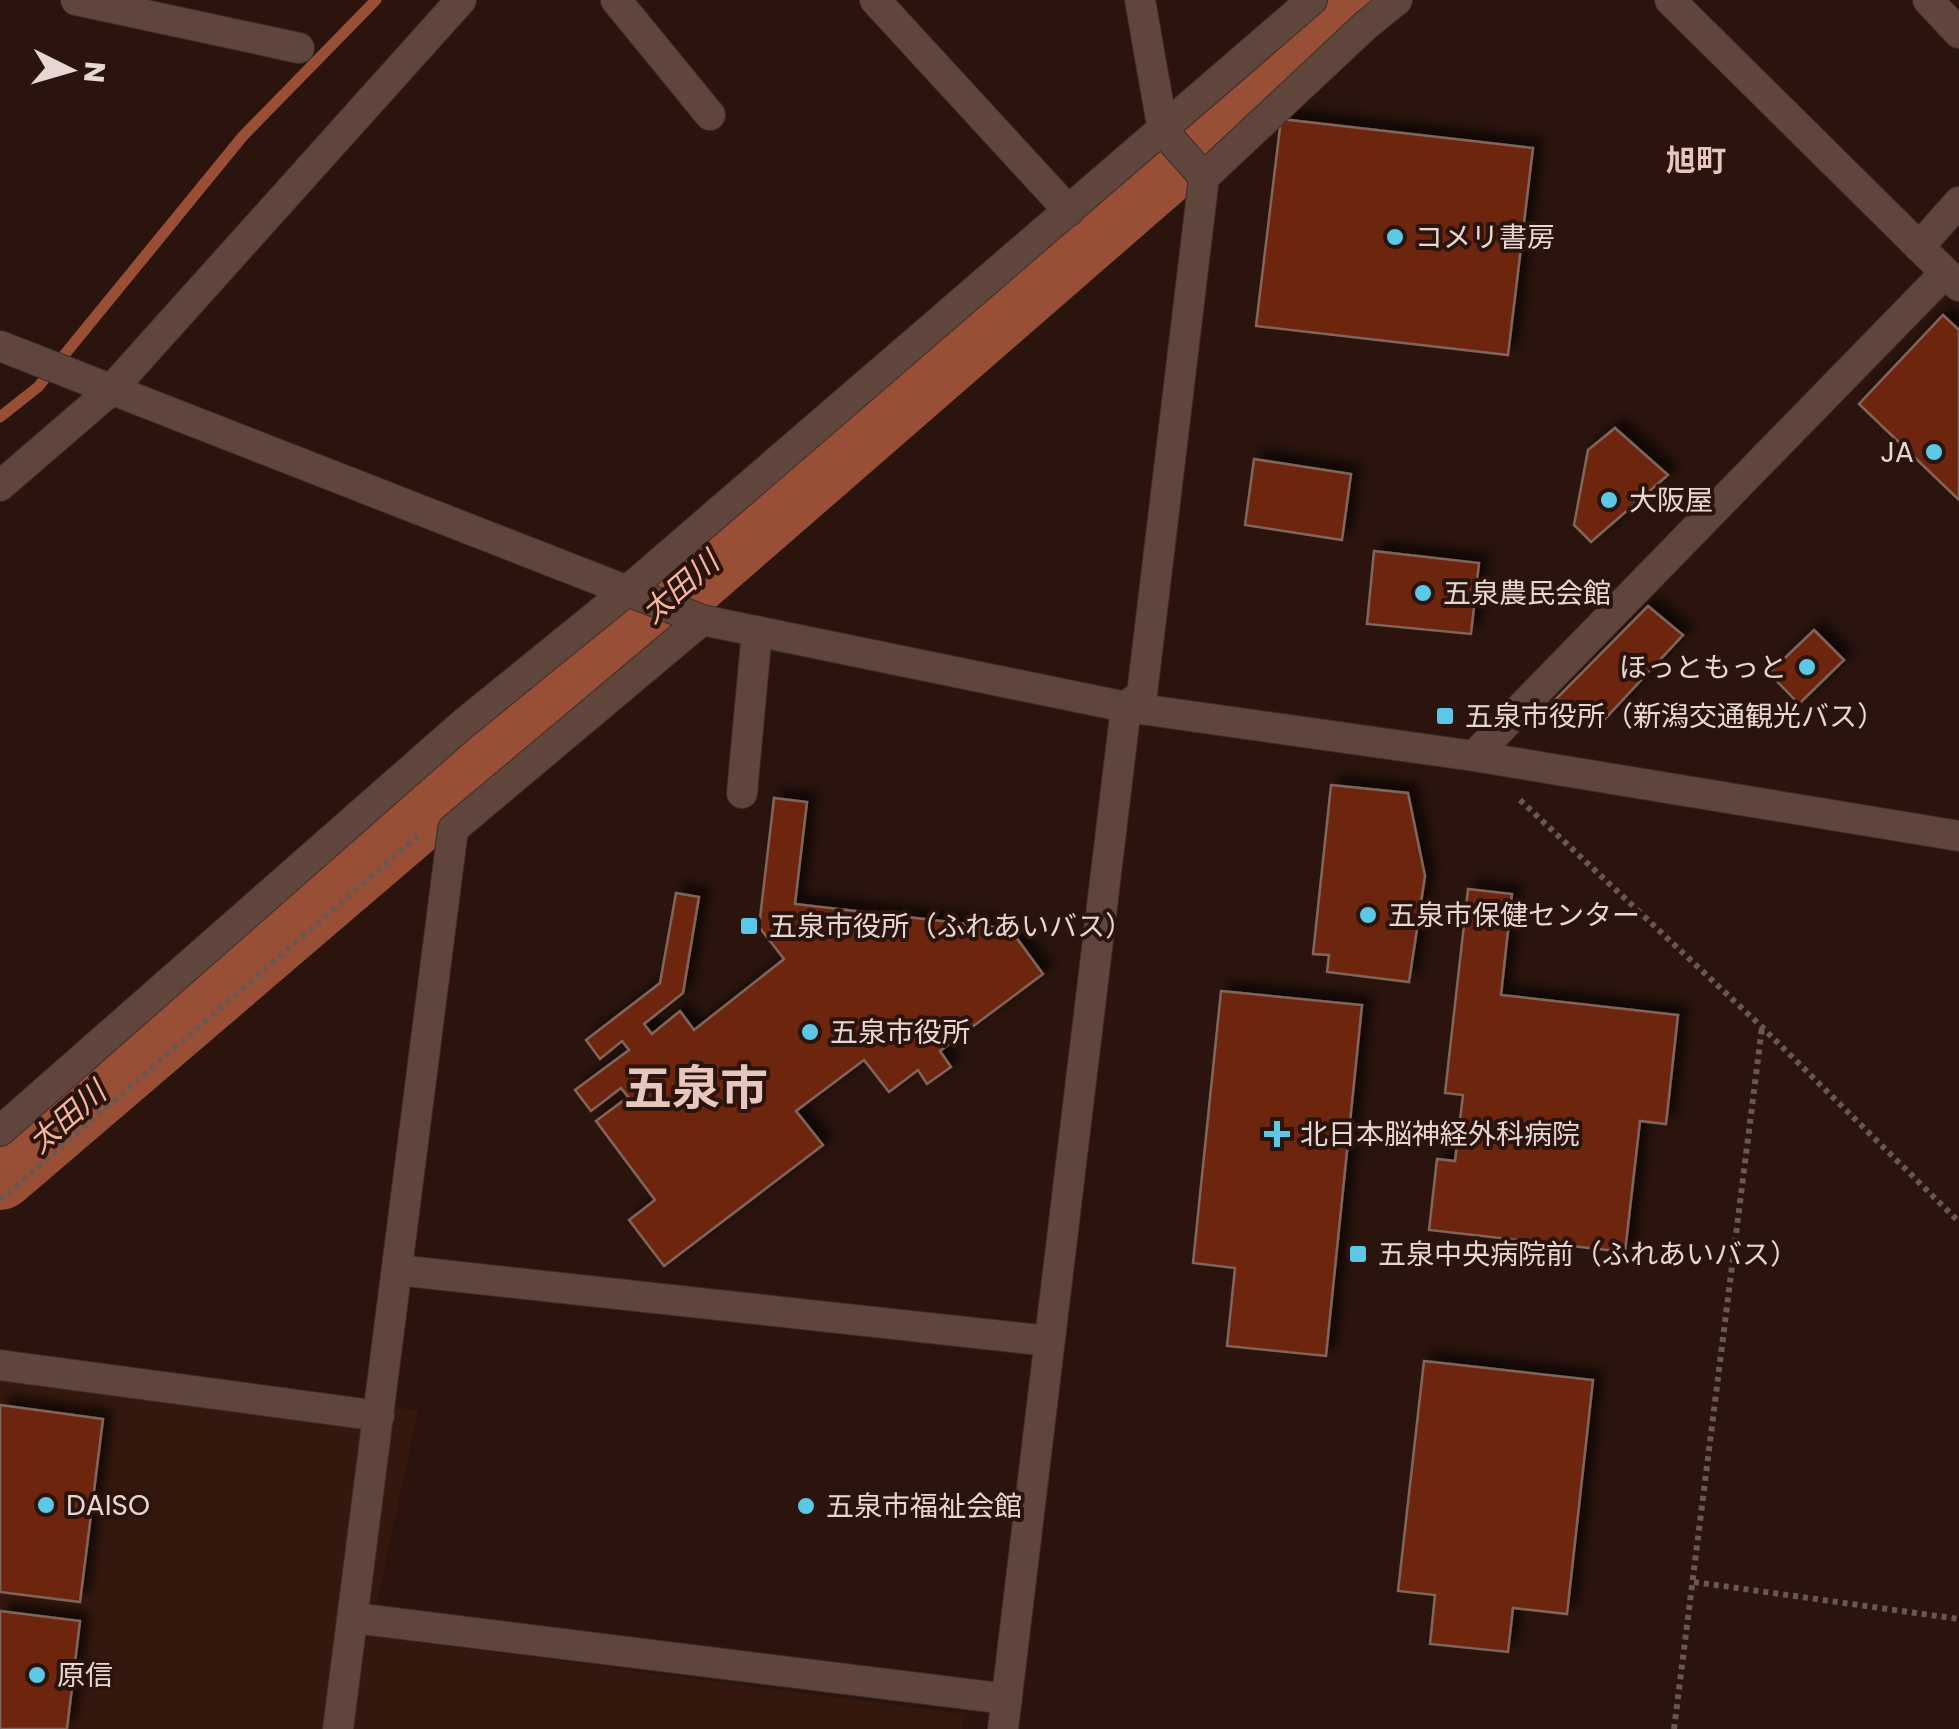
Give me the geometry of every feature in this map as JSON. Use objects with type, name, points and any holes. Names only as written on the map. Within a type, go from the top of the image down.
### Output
[{"type":"street","points":[[76,0],[299,48]]},
{"type":"street","points":[[0,486],[110,391],[461,0]]},
{"type":"street","points":[[616,0],[710,115]]},
{"type":"street","points":[[875,0],[1069,211]]},
{"type":"street","points":[[1140,0],[1163,131],[1204,178]]},
{"type":"street","points":[[0,1130],[463,724],[628,590],[1312,0]]},
{"type":"street","points":[[354,1618],[1005,1714],[1126,706],[1142,694],[1204,178],[1366,24],[1397,0]]},
{"type":"street","points":[[1928,0],[1959,32]]},
{"type":"street","points":[[1474,756],[1952,279],[1687,6]]},
{"type":"street","points":[[1919,246],[1959,202]]},
{"type":"street","points":[[0,346],[702,620],[1126,706],[1474,756],[1959,836]]},
{"type":"street","points":[[338,1729],[453,829],[702,620]]},
{"type":"street","points":[[742,793],[756,631]]},
{"type":"street","points":[[397,1270],[1049,1341]]},
{"type":"street","points":[[0,1365],[378,1416]]},
{"type":"path","points":[[1517,796],[1762,1027],[1959,1222]]},
{"type":"path","points":[[0,1200],[424,831]]},
{"type":"path","points":[[1674,1729],[1762,1027]]},
{"type":"path","points":[[1694,1582],[1959,1619]]},
{"type":"shaded area","points":[[0,1371],[418,1410],[370,1636],[964,1714],[962,1729],[0,1729]]},
{"type":"building","name":"コメリ書房","points":[[1281,119],[1533,148],[1508,355],[1256,326]]},
{"type":"building","name":"JA","points":[[1943,315],[1959,330],[1959,500],[1859,404]]},
{"type":"building","name":"大阪屋","points":[[1615,428],[1668,475],[1591,542],[1574,525],[1588,450]]},
{"type":"building","points":[[1254,459],[1351,474],[1342,540],[1245,525]]},
{"type":"building","name":"五泉農民会館","points":[[1374,551],[1479,563],[1471,634],[1367,624]]},
{"type":"building","points":[[1648,606],[1683,635],[1605,719],[1548,707]]},
{"type":"building","name":"ほっともっと","points":[[1814,630],[1844,660],[1799,704],[1769,673]]},
{"type":"building","name":"五泉市保健センター","points":[[1331,785],[1408,793],[1425,876],[1409,982],[1327,972],[1329,955],[1313,954]]},
{"type":"building","name":"五泉市役所","points":[[774,798],[807,802],[795,904],[1010,929],[1043,974],[940,1051],[951,1067],[927,1084],[918,1070],[889,1092],[864,1060],[796,1111],[823,1145],[664,1266],[629,1220],[655,1200],[596,1121],[628,1097],[621,1088],[591,1111],[575,1090],[629,1050],[622,1041],[600,1059],[586,1040],[660,983],[676,893],[699,897],[683,993],[644,1024],[652,1034],[680,1011],[694,1030],[784,959],[759,927]]},
{"type":"building","points":[[1468,889],[1512,894],[1501,995],[1678,1015],[1666,1124],[1640,1121],[1625,1252],[1429,1230],[1437,1159],[1455,1161],[1463,1095],[1445,1093]]},
{"type":"building","name":"北日本脳神経外科病院","points":[[1221,991],[1362,1005],[1326,1356],[1227,1346],[1235,1268],[1193,1263]]},
{"type":"building","points":[[1424,1361],[1593,1380],[1567,1614],[1513,1608],[1508,1652],[1430,1644],[1435,1595],[1398,1591]]},
{"type":"building","name":"DAISO","points":[[0,1405],[103,1419],[80,1602],[0,1592]]},
{"type":"building","name":"原信","points":[[0,1611],[80,1621],[67,1729],[0,1729]]},
{"type":"waterway","points":[[0,417],[38,387],[243,136],[376,0]]},
{"type":"waterway","name":"太田川","points":[[0,1175],[605,657],[1360,0]]},
{"type":"place","name":"コメリ書房","points":[[1395,237]]},
{"type":"place","name":"JA","points":[[1934,452]]},
{"type":"place","name":"大阪屋","points":[[1609,500]]},
{"type":"place","name":"五泉農民会館","points":[[1423,593]]},
{"type":"place","name":"ほっともっと","points":[[1807,667]]},
{"type":"place","name":"五泉市役所（新潟交通観光バス）","points":[[1445,716]]},
{"type":"place","name":"五泉市保健センター","points":[[1368,915]]},
{"type":"place","name":"五泉市役所（ふれあいバス）","points":[[749,926]]},
{"type":"place","name":"五泉市役所","points":[[810,1032]]},
{"type":"place","name":"北日本脳神経外科病院","points":[[1277,1134]]},
{"type":"place","name":"五泉中央病院前（ふれあいバス）","points":[[1358,1254]]},
{"type":"place","name":"DAISO","points":[[46,1505]]},
{"type":"place","name":"五泉市福祉会館","points":[[806,1506]]},
{"type":"place","name":"原信","points":[[37,1675]]},
{"type":"district","name":"旭町","points":[[1696,160]]},
{"type":"district","name":"五泉市","points":[[696,1088]]}]
